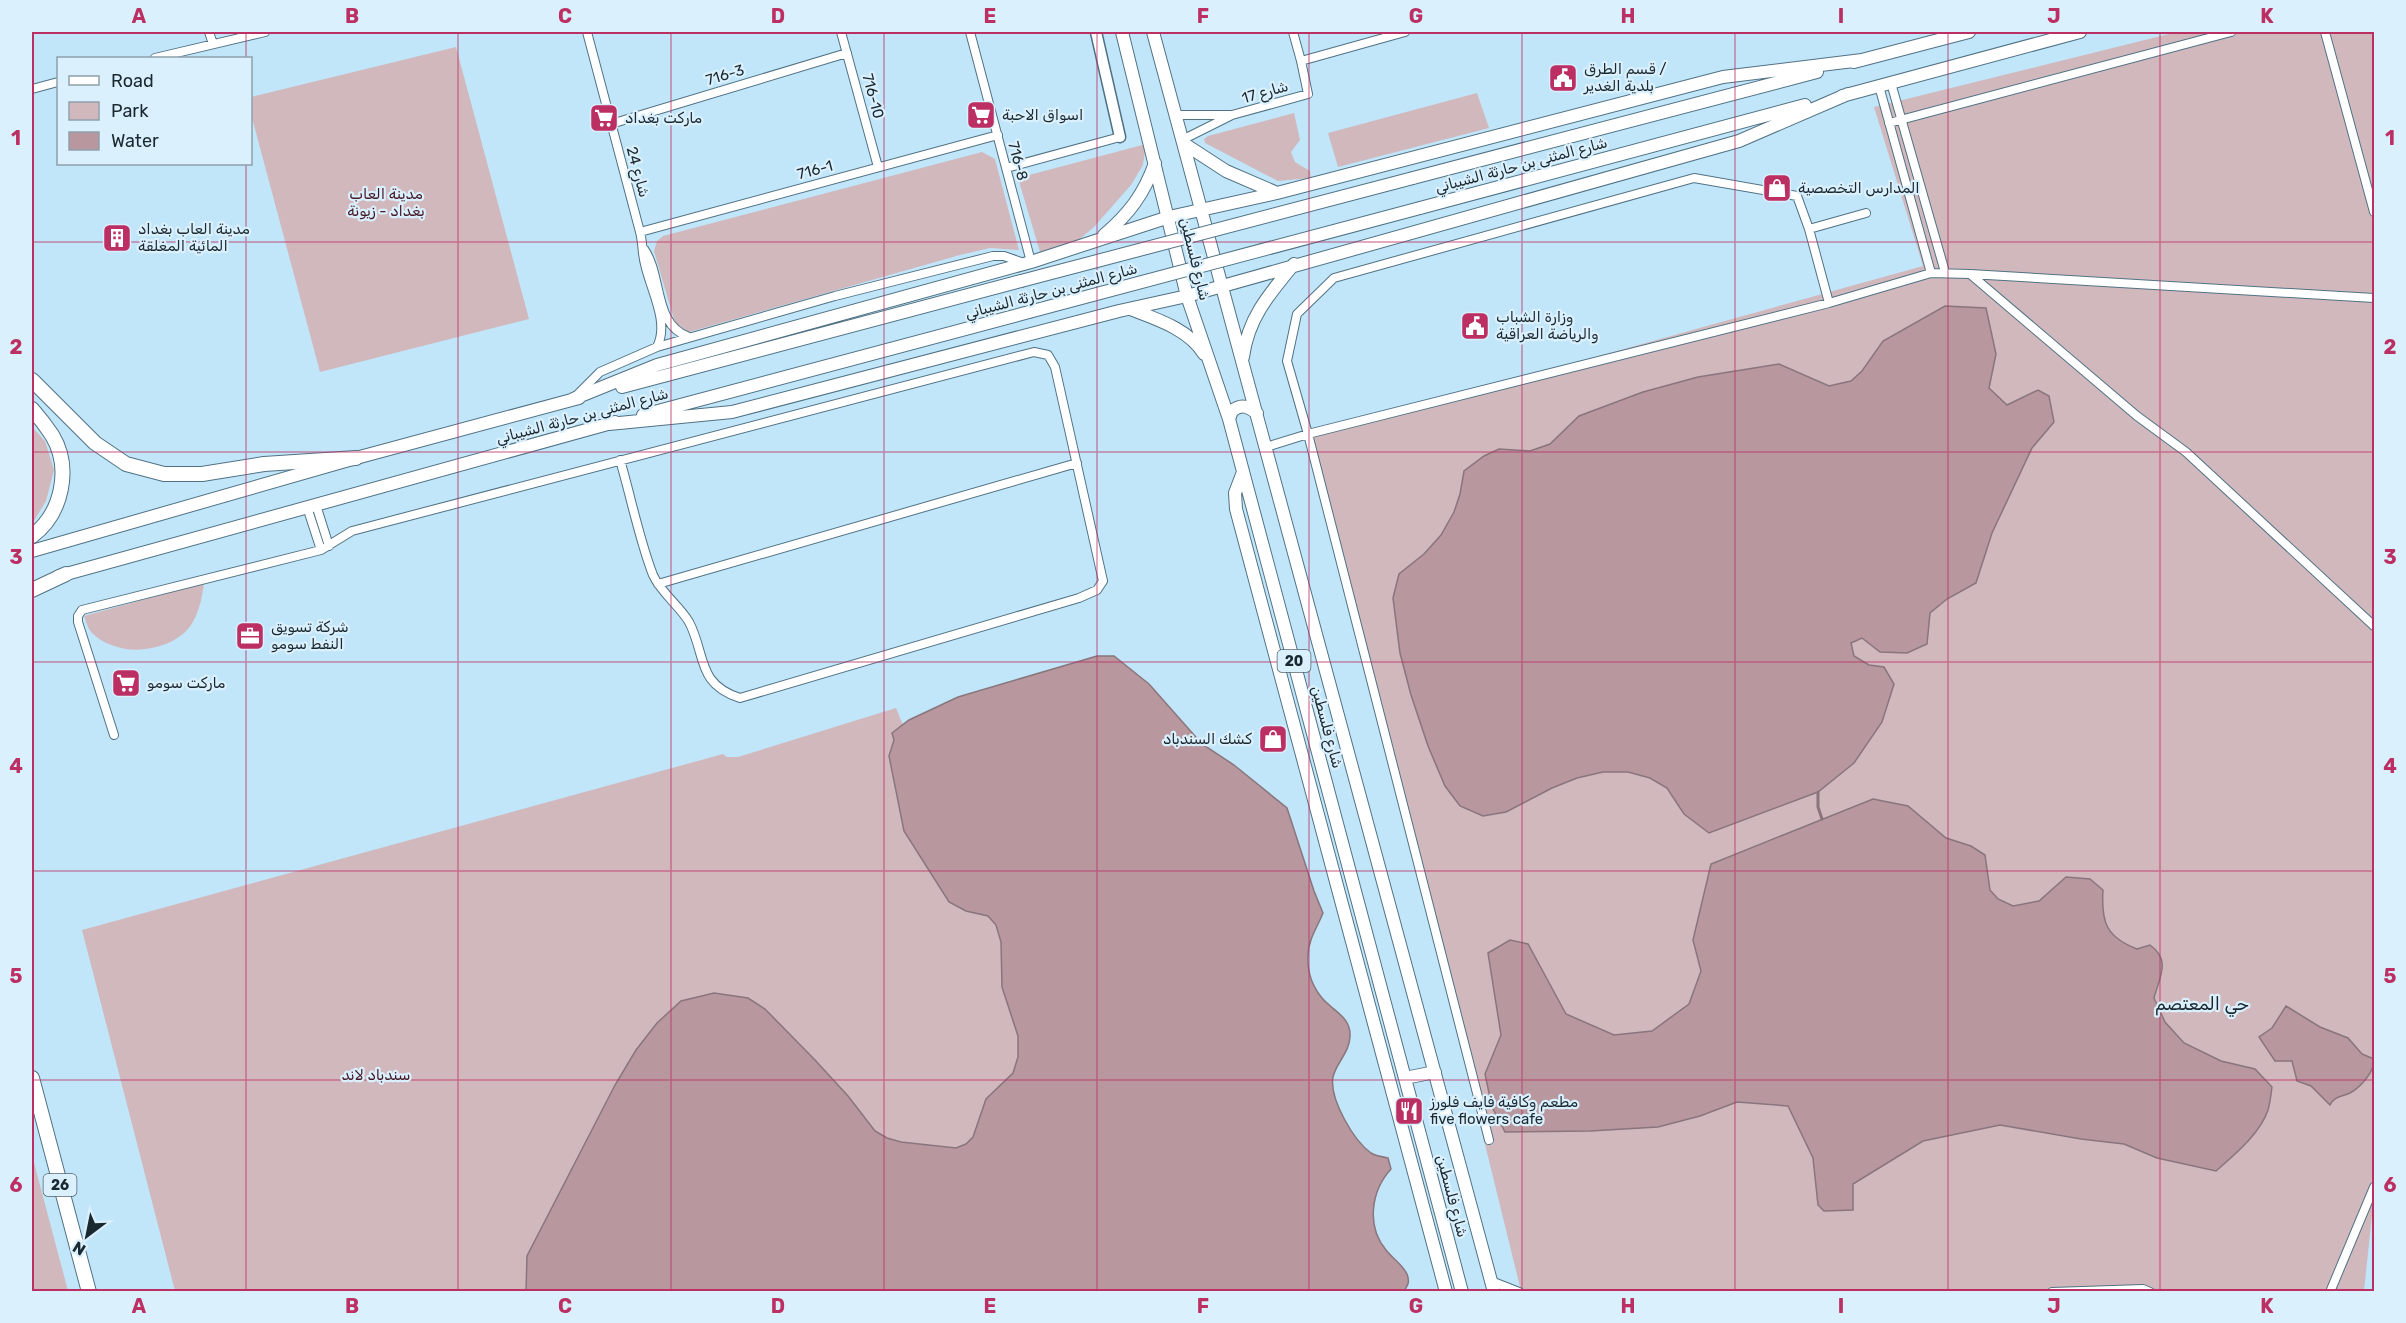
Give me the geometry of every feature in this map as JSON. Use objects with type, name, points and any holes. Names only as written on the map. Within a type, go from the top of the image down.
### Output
[{"type":"highway","points":[[32,380],[95,443],[126,464],[164,474],[202,474],[264,464],[356,458]]},
{"type":"highway","points":[[32,409],[53,436],[61,459],[63,483],[56,507],[40,531],[32,536]]},
{"type":"highway","points":[[32,590],[66,574]]},
{"type":"highway","name":"26","points":[[32,1078],[89,1292]]},
{"type":"main road","name":"شارع فلسطين","points":[[1122,32],[1187,296],[1229,419],[1462,1292]]},
{"type":"main road","name":"شارع فلسطين","points":[[1153,32],[1493,1286]]},
{"type":"main road","name":"شارع المثنى بن حارثة الشيباني","points":[[32,551],[356,458],[573,399],[1969,32]]},
{"type":"main road","name":"شارع المثنى بن حارثة الشيباني","points":[[32,583],[609,424],[2080,32]]},
{"type":"main road","points":[[573,399],[657,365],[1028,263],[1169,217],[1277,193],[1723,77],[1862,60]]},
{"type":"main road","points":[[609,424],[732,412],[1187,296],[1294,264],[1739,141],[1848,94]]},
{"type":"main road","points":[[1182,142],[1226,171],[1277,193]]},
{"type":"main road","points":[[1100,238],[1133,207],[1141,196],[1155,162]]},
{"type":"main road","points":[[1243,361],[1250,325],[1260,307],[1294,264]]},
{"type":"main road","points":[[1129,309],[1160,321],[1190,339],[1202,350],[1212,366]]},
{"type":"main road","points":[[1229,419],[1232,411],[1241,406],[1247,406],[1257,413]]},
{"type":"main road","points":[[1243,472],[1235,493],[1236,509],[1446,1292]]},
{"type":"main road","points":[[1296,733],[1319,756]]},
{"type":"main road","points":[[1405,1078],[1435,1072]]},
{"type":"street","points":[[209,32],[213,44]]},
{"type":"street","points":[[159,57],[264,32]]},
{"type":"street","name":"شارع 24","points":[[586,32],[640,232],[645,266],[661,324],[662,336],[657,347]]},
{"type":"street","name":"716-10","points":[[842,32],[878,167]]},
{"type":"street","name":"716-8","points":[[970,32],[998,135],[1028,263]]},
{"type":"street","points":[[1006,168],[1120,137],[1096,32]]},
{"type":"street","points":[[1293,32],[1301,61]]},
{"type":"street","name":"شارع 17","points":[[1182,142],[1232,116],[1308,94],[1301,61],[1405,32]]},
{"type":"street","points":[[1889,123],[2231,32]]},
{"type":"street","points":[[2325,32],[2374,212]]},
{"type":"street","name":"716-3","points":[[611,124],[847,53]]},
{"type":"street","points":[[32,89],[57,82]]},
{"type":"street","points":[[1885,84],[1901,119],[1945,272]]},
{"type":"street","points":[[1885,84],[1889,123],[1931,273]]},
{"type":"street","name":"شارع 17","points":[[1175,115],[1232,116]]},
{"type":"street","name":"716-1","points":[[640,232],[998,135]]},
{"type":"street","points":[[1489,1140],[1308,434],[1287,361],[1297,314],[1334,278],[1694,178],[1797,196],[1809,229],[1829,303]]},
{"type":"street","points":[[1809,229],[1866,213]]},
{"type":"street","name":"شارع 24","points":[[644,249],[652,263],[669,322],[677,331],[689,337]]},
{"type":"street","points":[[573,399],[600,372],[657,347],[689,337],[845,293],[993,256],[1028,263]]},
{"type":"street","points":[[1266,447],[1308,434],[1829,303],[1931,273],[2374,298]]},
{"type":"street","points":[[1970,274],[2137,416],[2186,452],[2374,626]]},
{"type":"street","points":[[114,735],[78,622],[80,612],[321,550],[352,531],[620,460],[1034,352],[1048,356],[1055,368],[1103,581],[1096,590],[1079,598],[740,698],[723,691],[708,676],[702,665],[688,620],[658,584],[620,460]]},
{"type":"street","points":[[658,584],[1077,464]]},
{"type":"street","points":[[312,506],[329,546]]},
{"type":"street","points":[[312,506],[321,550]]},
{"type":"street","points":[[2330,1292],[2374,1187]]},
{"type":"street","points":[[1493,1286],[1519,1292]]},
{"type":"street","points":[[2052,1292],[2144,1289],[2150,1292]]},
{"type":"green space","points":[[2177,32],[2374,32],[2374,1196],[2364,1291],[1521,1291],[1311,436],[1923,266],[1874,107]]},
{"type":"green space","name":"مدينة العاب بغداد - زيونة","points":[[456,47],[529,319],[320,372],[252,118],[252,97]]},
{"type":"green space","points":[[1477,93],[1489,128],[1338,167],[1328,133]]},
{"type":"green space","points":[[1294,113],[1300,140],[1291,152],[1295,162],[1310,171],[1311,178],[1278,181],[1205,143],[1204,139],[1208,136]]},
{"type":"green space","points":[[1146,144],[1143,165],[1131,185],[1094,227],[1075,243],[1040,252],[1018,178]]},
{"type":"green space","points":[[982,152],[995,159],[1019,250],[990,248],[960,255],[689,332],[675,323],[654,251],[657,241],[663,236]]},
{"type":"green space","points":[[32,427],[45,441],[54,470],[46,501],[32,524]]},
{"type":"green space","points":[[204,583],[200,604],[192,624],[183,634],[162,646],[137,650],[113,646],[92,633],[84,616]]},
{"type":"green space","name":"سندباد لاند","points":[[896,708],[903,725],[894,740],[889,756],[904,831],[949,902],[966,911],[988,916],[996,925],[1001,942],[1002,987],[1018,1036],[1018,1057],[1013,1073],[982,1108],[979,1125],[973,1137],[966,1144],[956,1148],[901,1142],[875,1131],[848,1096],[765,1009],[748,998],[714,993],[636,1050],[615,1085],[527,1256],[526,1291],[175,1291],[82,930],[723,754],[727,757],[738,757]]},
{"type":"green space","points":[[32,1155],[68,1291],[32,1291]]},
{"type":"water","points":[[1945,306],[1986,308],[1996,354],[1989,388],[2007,405],[2038,390],[2049,396],[2054,422],[2032,448],[1992,533],[1976,583],[1947,599],[1930,613],[1927,644],[1907,653],[1880,652],[1862,638],[1851,643],[1854,656],[1869,665],[1884,667],[1894,684],[1882,722],[1854,763],[1818,792],[1709,833],[1684,814],[1667,788],[1650,778],[1628,772],[1603,772],[1577,778],[1506,812],[1483,816],[1460,806],[1445,786],[1428,746],[1411,695],[1400,653],[1393,598],[1399,574],[1424,554],[1441,535],[1454,512],[1464,471],[1484,456],[1499,449],[1530,451],[1550,444],[1579,416],[1643,392],[1698,377],[1779,364],[1829,386],[1851,381],[1862,371],[1883,341]]},
{"type":"water","points":[[1097,656],[1114,656],[1149,684],[1202,744],[1234,765],[1287,808],[1323,913],[1308,949],[1308,967],[1311,978],[1318,993],[1344,1019],[1350,1029],[1348,1047],[1333,1077],[1335,1096],[1344,1119],[1357,1139],[1371,1153],[1388,1158],[1391,1169],[1375,1198],[1374,1220],[1380,1241],[1407,1274],[1408,1283],[1404,1291],[526,1291],[527,1256],[615,1085],[636,1050],[657,1023],[681,1001],[714,993],[748,998],[765,1009],[848,1096],[875,1131],[887,1138],[901,1142],[956,1148],[966,1144],[973,1137],[986,1099],[1013,1073],[1018,1057],[1018,1036],[1002,987],[1001,942],[996,925],[988,916],[966,911],[949,902],[904,831],[889,756],[894,740],[892,733],[909,720],[958,697]]},
{"type":"water","points":[[1873,799],[1908,806],[1946,838],[1971,846],[1985,855],[1990,890],[1998,899],[2013,906],[2039,901],[2066,877],[2090,879],[2103,890],[2103,911],[2112,933],[2118,939],[2137,949],[2150,945],[2160,957],[2161,976],[2154,998],[2165,1022],[2184,1043],[2221,1061],[2255,1069],[2272,1087],[2269,1107],[2264,1119],[2246,1144],[2216,1171],[2157,1158],[2124,1144],[2000,1125],[1923,1141],[1853,1184],[1853,1210],[1824,1211],[1818,1205],[1813,1158],[1788,1106],[1737,1102],[1700,1116],[1658,1127],[1505,1132],[1492,1107],[1485,1074],[1501,1035],[1488,953],[1510,940],[1528,944],[1566,1014],[1614,1035],[1652,1031],[1689,1004],[1701,971],[1693,940],[1711,864]]},
{"type":"water","points":[[2286,1006],[2320,1027],[2348,1038],[2362,1054],[2374,1059],[2370,1073],[2359,1087],[2336,1098],[2330,1105],[2311,1086],[2297,1081],[2292,1061],[2275,1061],[2259,1037],[2272,1028]]},
{"type":"waterway","points":[[1818,792],[1818,807],[1822,819]]},
{"type":"place","name":"قسم الطرق / بلدية الغدير","points":[[1563,78]]},
{"type":"place","name":"اسواق الاحبة","points":[[981,115]]},
{"type":"place","name":"ماركت بغداد","points":[[604,118]]},
{"type":"place","name":"المدارس التخصصية","points":[[1777,188]]},
{"type":"place","name":"مدينة العاب بغداد المائية المغلقة","points":[[117,238]]},
{"type":"place","name":"وزارة الشباب والرياضة العراقية","points":[[1475,326]]},
{"type":"place","name":"شركة تسويق النفط سومو","points":[[250,636]]},
{"type":"place","name":"ماركت سومو","points":[[126,683]]},
{"type":"place","name":"كشك السندباد","points":[[1273,739]]},
{"type":"place","name":"مطعم وكافية فايف فلورز five flowers cafe","points":[[1409,1111]]},
{"type":"district","name":"حي المعتصم","points":[[2202,1004]]}]
